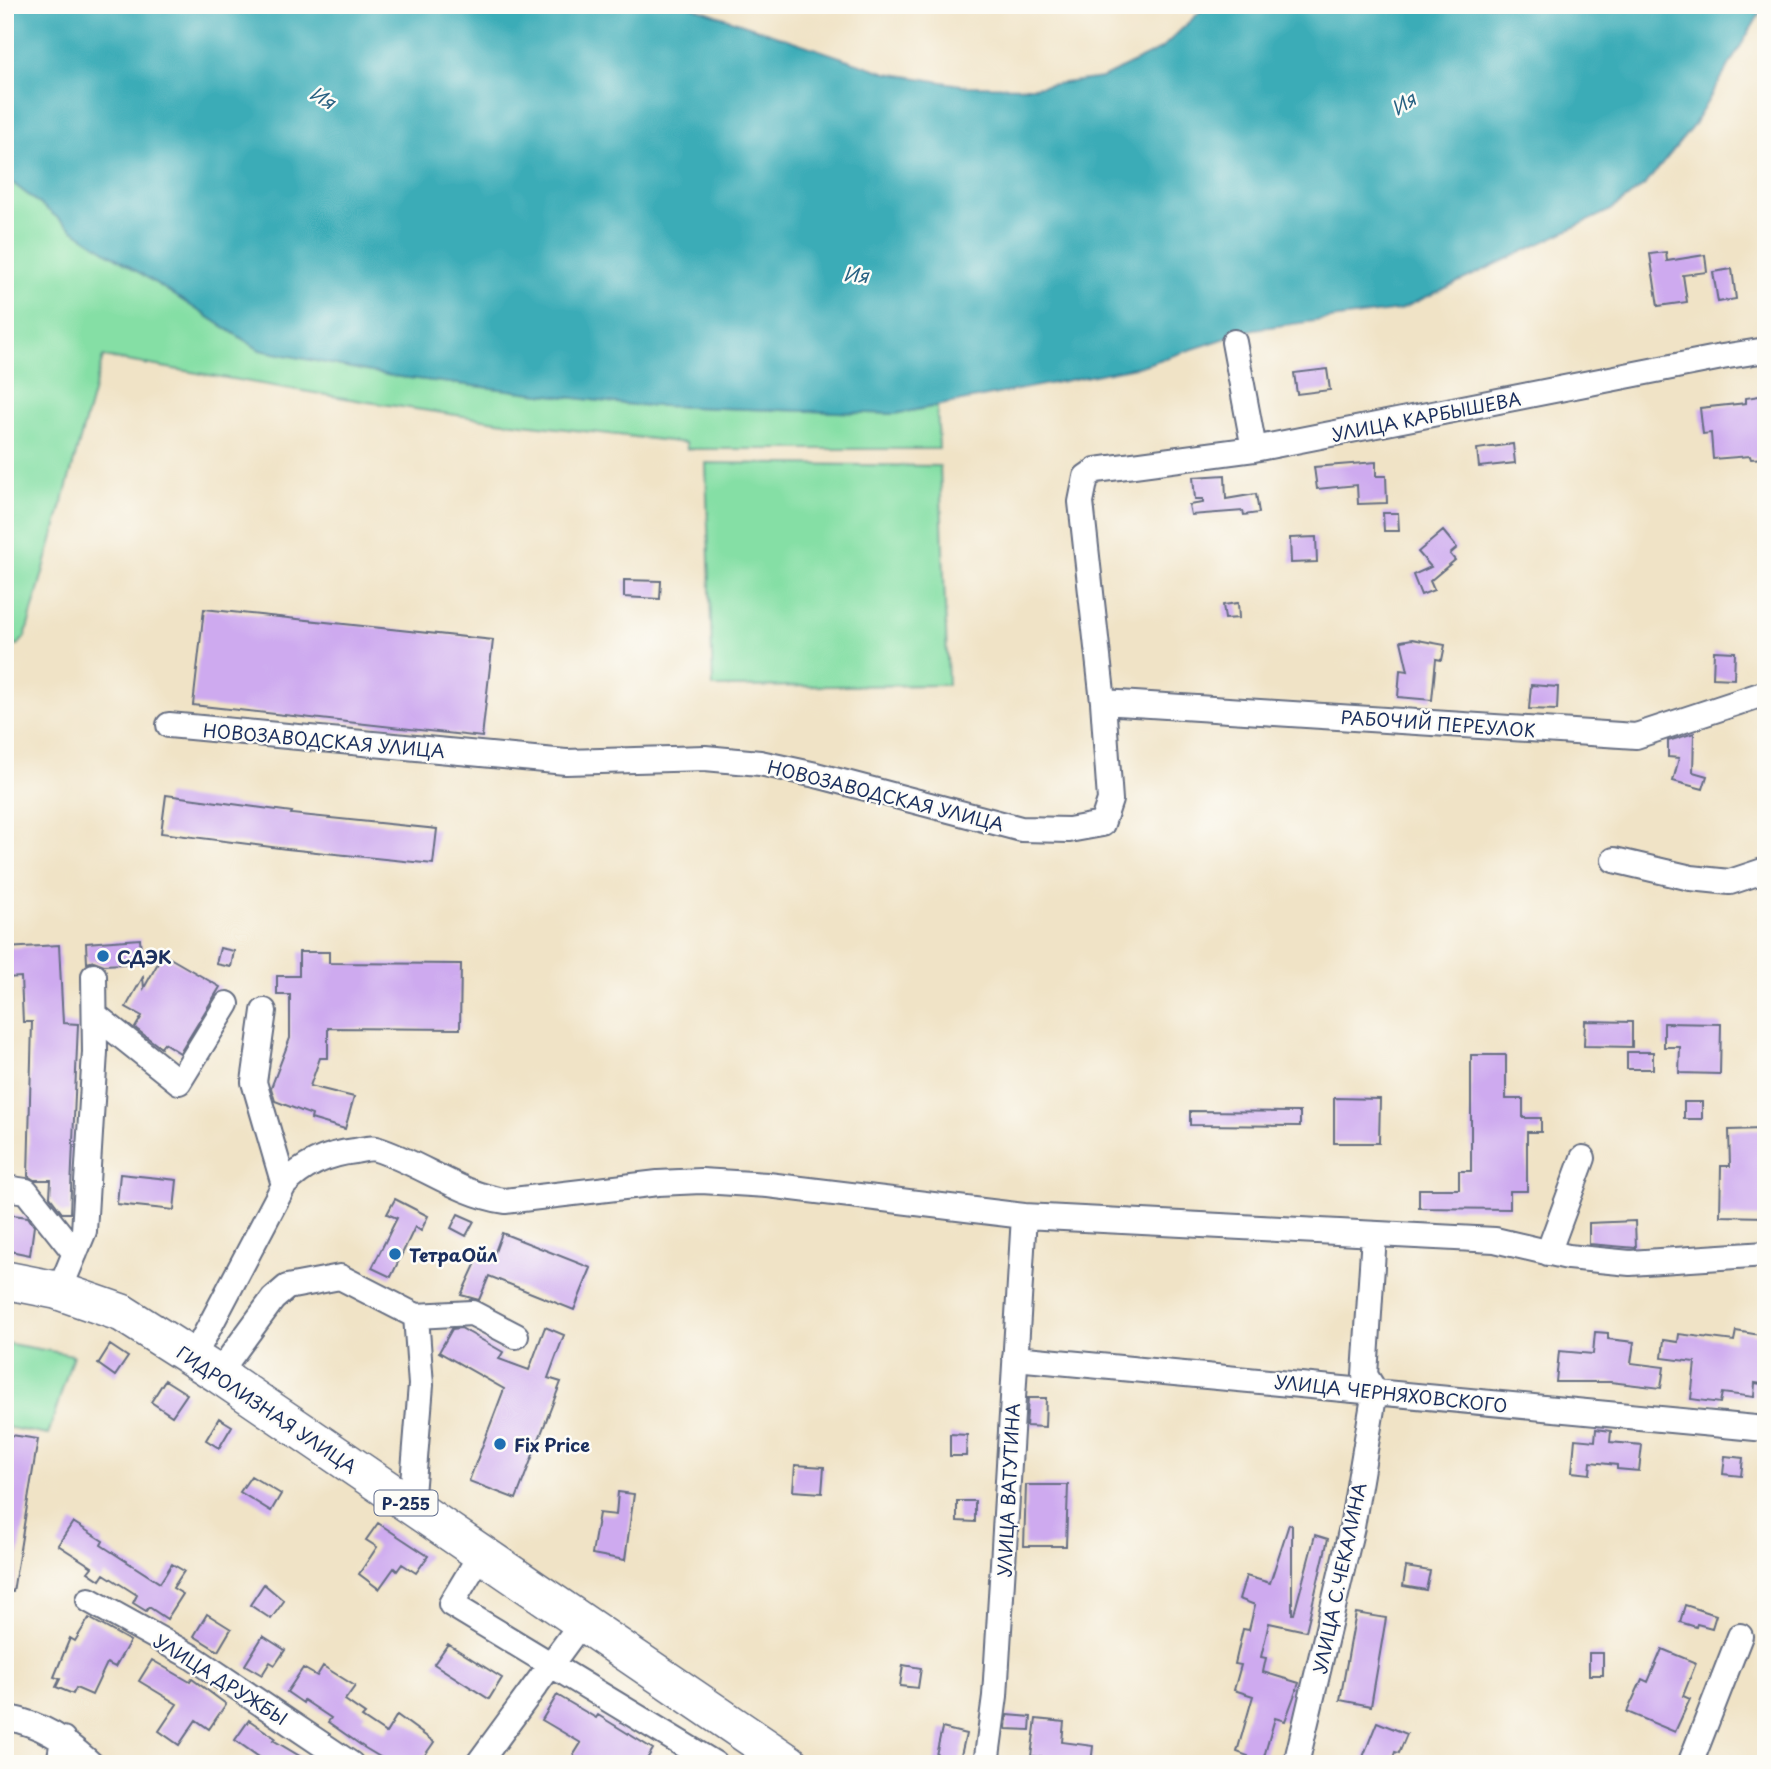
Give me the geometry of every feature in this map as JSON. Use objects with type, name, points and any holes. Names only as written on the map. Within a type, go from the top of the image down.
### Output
[{"type":"highway","name":"ГИДРОЛИЗНАЯ УЛИЦА","points":[[5,1280],[56,1290],[122,1313],[205,1366],[790,1764]]},
{"type":"street","points":[[1234,342],[1254,450]]},
{"type":"street","name":"УЛИЦА КАРБЫШЕВА","points":[[1103,702],[1081,502],[1087,477],[1096,470],[1254,450],[1766,350]]},
{"type":"street","name":"РАБОЧИЙ ПЕРЕУЛОК","points":[[1103,702],[1636,736],[1766,693]]},
{"type":"street","name":"НОВОЗАВОДСКАЯ УЛИЦА","points":[[169,725],[566,762],[705,758],[760,764],[816,775],[1021,829],[1069,830],[1102,824],[1110,800],[1103,702]]},
{"type":"street","points":[[1614,860],[1691,878],[1730,882],[1766,870]]},
{"type":"street","points":[[56,1290],[65,1276],[84,1231],[95,1052],[94,976]]},
{"type":"street","points":[[95,1015],[179,1082],[228,1004]]},
{"type":"street","points":[[264,1011],[254,1082],[284,1185]]},
{"type":"street","points":[[205,1366],[284,1185],[296,1173],[316,1161],[341,1153],[373,1148],[481,1197],[505,1200],[658,1182],[701,1181],[768,1185],[1024,1216],[1495,1240],[1568,1257],[1630,1263],[1766,1254]]},
{"type":"street","points":[[1548,1252],[1583,1158]]},
{"type":"street","points":[[5,1188],[26,1191],[75,1252]]},
{"type":"street","name":"УЛИЦА ВАТУТИНА","points":[[986,1764],[995,1696],[1024,1216]]},
{"type":"street","points":[[1374,1235],[1365,1375],[1375,1391]]},
{"type":"street","points":[[205,1366],[287,1287],[340,1277],[416,1316],[472,1313],[516,1336]]},
{"type":"street","points":[[411,1507],[421,1385],[416,1316]]},
{"type":"street","name":"УЛИЦА ЧЕРНЯХОВСКОГО","points":[[1015,1358],[1766,1429]]},
{"type":"street","name":"УЛИЦА С.ЧЕКАЛИНА","points":[[1296,1764],[1352,1527],[1375,1391]]},
{"type":"street","points":[[481,1554],[451,1604],[715,1764]]},
{"type":"street","name":"УЛИЦА ДРУЖБЫ","points":[[89,1600],[192,1657],[351,1764]]},
{"type":"street","points":[[478,1764],[582,1622]]},
{"type":"street","points":[[1690,1764],[1740,1636]]},
{"type":"street","points":[[5,1717],[41,1726],[63,1739],[90,1764]]},
{"type":"street","points":[[59,1764],[63,1739]]},
{"type":"green space","points":[[5,177],[76,232],[260,350],[392,376],[633,405],[895,414],[937,406],[939,449],[687,449],[686,443],[497,421],[368,402],[103,357],[25,637],[18,645],[5,646]]},
{"type":"green space","points":[[706,463],[940,466],[948,685],[713,687]]},
{"type":"green space","points":[[5,1343],[73,1355],[48,1435],[5,1427]]},
{"type":"water","name":"Ия","points":[[5,5],[687,5],[887,73],[967,86],[1033,87],[1102,78],[1161,49],[1207,5],[1765,5],[1693,126],[1646,184],[1611,210],[1399,310],[1254,329],[1141,366],[895,414],[633,405],[392,376],[260,350],[76,232],[5,177]]},
{"type":"building","points":[[1666,252],[1667,261],[1705,255],[1707,272],[1683,275],[1687,302],[1658,306],[1650,254]]},
{"type":"building","points":[[1732,269],[1736,299],[1718,302],[1713,272]]},
{"type":"building","points":[[1327,369],[1330,390],[1297,394],[1294,373]]},
{"type":"building","points":[[1766,395],[1766,458],[1751,459],[1750,456],[1713,459],[1711,433],[1703,434],[1700,408],[1746,403],[1746,398]]},
{"type":"building","points":[[1513,444],[1515,463],[1479,467],[1477,449]]},
{"type":"building","points":[[1376,462],[1376,476],[1386,476],[1387,503],[1358,504],[1357,485],[1317,489],[1314,467]]},
{"type":"building","points":[[1225,475],[1226,499],[1256,494],[1259,513],[1244,515],[1243,511],[1191,515],[1189,505],[1203,503],[1203,499],[1195,499],[1193,477]]},
{"type":"building","points":[[1383,513],[1398,513],[1399,531],[1384,531]]},
{"type":"building","points":[[1443,531],[1457,548],[1450,554],[1455,560],[1430,581],[1434,590],[1421,595],[1413,575],[1431,567],[1418,552]]},
{"type":"building","points":[[1316,537],[1317,562],[1291,563],[1290,538]]},
{"type":"building","points":[[624,580],[661,581],[660,599],[624,597]]},
{"type":"building","points":[[1238,603],[1239,618],[1225,619],[1223,605]]},
{"type":"building","points":[[204,609],[493,640],[482,737],[193,705]]},
{"type":"building","points":[[1412,639],[1445,645],[1442,660],[1436,659],[1432,700],[1398,697],[1400,670],[1408,671],[1401,641]]},
{"type":"building","points":[[1714,651],[1735,652],[1734,679],[1713,678]]},
{"type":"building","points":[[1531,685],[1558,687],[1557,710],[1529,709]]},
{"type":"building","points":[[1694,733],[1693,772],[1707,776],[1703,789],[1673,781],[1679,758],[1668,757],[1668,741]]},
{"type":"building","points":[[166,795],[292,812],[291,814],[437,829],[433,864],[161,833]]},
{"type":"building","points":[[140,939],[142,963],[87,963],[86,943]]},
{"type":"building","points":[[59,945],[63,1023],[78,1024],[70,1213],[62,1213],[50,1197],[51,1180],[34,1180],[28,1176],[32,1022],[23,1022],[21,977],[5,978],[5,948]]},
{"type":"building","points":[[220,948],[234,951],[231,967],[216,964]]},
{"type":"building","points":[[299,952],[329,952],[329,963],[461,964],[460,1029],[328,1028],[328,1058],[320,1058],[310,1086],[354,1097],[345,1129],[311,1119],[312,1115],[275,1101],[271,1088],[290,1038],[290,995],[277,995],[277,976],[299,976]]},
{"type":"building","points":[[163,954],[220,987],[180,1053],[164,1043],[161,1048],[135,1028],[142,1016],[126,1007],[143,977],[144,988]]},
{"type":"building","points":[[1585,1021],[1632,1022],[1632,1047],[1584,1046]]},
{"type":"building","points":[[1664,1023],[1721,1024],[1720,1074],[1679,1073],[1680,1047],[1664,1047]]},
{"type":"building","points":[[1627,1052],[1653,1052],[1653,1069],[1627,1069]]},
{"type":"building","points":[[1471,1055],[1506,1055],[1506,1099],[1523,1099],[1523,1118],[1541,1118],[1541,1132],[1527,1132],[1527,1191],[1510,1191],[1510,1209],[1419,1208],[1419,1189],[1459,1189],[1459,1171],[1471,1171]]},
{"type":"building","points":[[1334,1098],[1380,1099],[1379,1143],[1334,1143]]},
{"type":"building","points":[[1684,1102],[1702,1102],[1702,1119],[1684,1119]]},
{"type":"building","points":[[1190,1111],[1300,1112],[1300,1126],[1190,1125]]},
{"type":"building","points":[[1762,1129],[1762,1166],[1766,1166],[1766,1217],[1720,1216],[1721,1166],[1730,1166],[1729,1130]]},
{"type":"building","points":[[120,1174],[177,1180],[174,1210],[117,1204]]},
{"type":"building","points":[[395,1199],[428,1216],[421,1231],[415,1227],[391,1277],[372,1268],[397,1218],[387,1214]]},
{"type":"building","points":[[5,1214],[28,1217],[34,1226],[30,1255],[5,1250]]},
{"type":"building","points":[[458,1214],[474,1221],[466,1236],[451,1228]]},
{"type":"building","points":[[1635,1221],[1636,1248],[1589,1244],[1589,1223]]},
{"type":"building","points":[[502,1233],[591,1268],[574,1310],[489,1276],[479,1300],[461,1295],[480,1254],[492,1260]]},
{"type":"building","points":[[545,1327],[564,1335],[548,1378],[561,1382],[516,1499],[469,1481],[504,1389],[439,1352],[452,1329],[461,1328],[503,1352],[499,1359],[529,1370]]},
{"type":"building","points":[[1736,1331],[1766,1336],[1766,1378],[1763,1377],[1762,1384],[1755,1383],[1754,1397],[1722,1393],[1720,1403],[1691,1399],[1695,1362],[1662,1358],[1664,1340],[1678,1342],[1679,1334],[1734,1341]]},
{"type":"building","points":[[1595,1332],[1608,1333],[1608,1339],[1634,1342],[1631,1363],[1664,1367],[1661,1388],[1610,1382],[1556,1382],[1559,1351],[1593,1354]]},
{"type":"building","points":[[110,1345],[128,1357],[115,1376],[98,1364]]},
{"type":"building","points":[[165,1380],[187,1394],[172,1416],[151,1402]]},
{"type":"building","points":[[1028,1398],[1046,1398],[1045,1427],[1026,1426]]},
{"type":"building","points":[[219,1418],[232,1426],[219,1448],[206,1440]]},
{"type":"building","points":[[1596,1429],[1611,1431],[1610,1442],[1642,1445],[1639,1471],[1591,1462],[1590,1474],[1572,1472],[1575,1439],[1595,1441]]},
{"type":"building","points":[[5,1434],[38,1439],[13,1592],[5,1591]]},
{"type":"building","points":[[950,1434],[967,1435],[966,1456],[950,1456]]},
{"type":"building","points":[[1725,1456],[1743,1458],[1741,1476],[1723,1474]]},
{"type":"building","points":[[795,1465],[824,1467],[822,1493],[793,1491]]},
{"type":"building","points":[[251,1476],[281,1494],[271,1511],[240,1492]]},
{"type":"building","points":[[1026,1485],[1068,1485],[1066,1546],[1024,1546]]},
{"type":"building","points":[[618,1492],[634,1494],[625,1560],[592,1554],[599,1513],[616,1515]]},
{"type":"building","points":[[957,1501],[975,1501],[975,1522],[957,1521]]},
{"type":"building","points":[[73,1522],[103,1541],[101,1545],[160,1583],[172,1564],[184,1571],[173,1588],[183,1594],[167,1619],[149,1607],[146,1611],[133,1603],[137,1595],[104,1574],[100,1580],[88,1572],[92,1567],[58,1545]]},
{"type":"building","points":[[378,1523],[428,1556],[416,1573],[402,1564],[397,1571],[394,1568],[379,1589],[359,1574],[377,1547],[366,1540]]},
{"type":"building","points":[[1289,1524],[1292,1525],[1292,1614],[1315,1535],[1328,1539],[1306,1631],[1269,1623],[1261,1657],[1266,1658],[1263,1672],[1299,1683],[1285,1721],[1275,1718],[1262,1764],[1245,1764],[1248,1756],[1237,1752],[1253,1696],[1234,1690],[1241,1665],[1235,1664],[1243,1629],[1249,1630],[1255,1605],[1239,1599],[1246,1576],[1270,1583]]},
{"type":"building","points":[[1406,1567],[1430,1571],[1426,1590],[1403,1586]]},
{"type":"building","points":[[264,1584],[284,1601],[271,1619],[250,1605]]},
{"type":"building","points":[[1685,1605],[1716,1615],[1712,1628],[1680,1622]]},
{"type":"building","points":[[1356,1613],[1386,1618],[1371,1706],[1340,1700]]},
{"type":"building","points":[[207,1614],[231,1629],[218,1651],[194,1636]]},
{"type":"building","points":[[89,1618],[130,1641],[115,1667],[107,1663],[92,1695],[76,1688],[73,1694],[56,1687],[60,1679],[54,1677],[70,1638],[75,1641]]},
{"type":"building","points":[[263,1636],[285,1650],[275,1665],[270,1662],[262,1675],[245,1665]]},
{"type":"building","points":[[448,1644],[502,1678],[489,1699],[434,1664]]},
{"type":"building","points":[[1662,1649],[1696,1663],[1683,1696],[1690,1699],[1675,1732],[1627,1712],[1642,1679],[1648,1682]]},
{"type":"building","points":[[1589,1653],[1603,1653],[1603,1675],[1589,1675]]},
{"type":"building","points":[[152,1660],[190,1682],[192,1679],[226,1704],[209,1729],[196,1720],[179,1745],[159,1731],[177,1704],[139,1681]]},
{"type":"building","points":[[903,1665],[921,1668],[918,1688],[900,1686]]},
{"type":"building","points":[[323,1666],[355,1686],[345,1700],[365,1714],[362,1717],[386,1733],[397,1715],[434,1742],[425,1755],[437,1764],[392,1764],[328,1722],[331,1718],[287,1692],[303,1668],[317,1676]]},
{"type":"building","points":[[557,1695],[596,1718],[598,1715],[653,1749],[644,1764],[587,1764],[573,1756],[581,1743],[542,1720]]},
{"type":"building","points":[[1007,1715],[1031,1717],[1030,1730],[1006,1729]]},
{"type":"building","points":[[1036,1719],[1064,1722],[1062,1742],[1093,1746],[1091,1764],[1031,1756]]},
{"type":"building","points":[[249,1720],[275,1738],[273,1740],[313,1764],[269,1764],[235,1740]]},
{"type":"building","points":[[1377,1722],[1407,1734],[1399,1753],[1395,1752],[1391,1764],[1382,1764],[1363,1757]]},
{"type":"building","points":[[942,1728],[966,1734],[959,1764],[934,1764]]},
{"type":"place","name":"СДЭК","points":[[103,956]]},
{"type":"place","name":"ТетраОйл","points":[[395,1254]]},
{"type":"place","name":"Fix Price","points":[[500,1444]]}]
